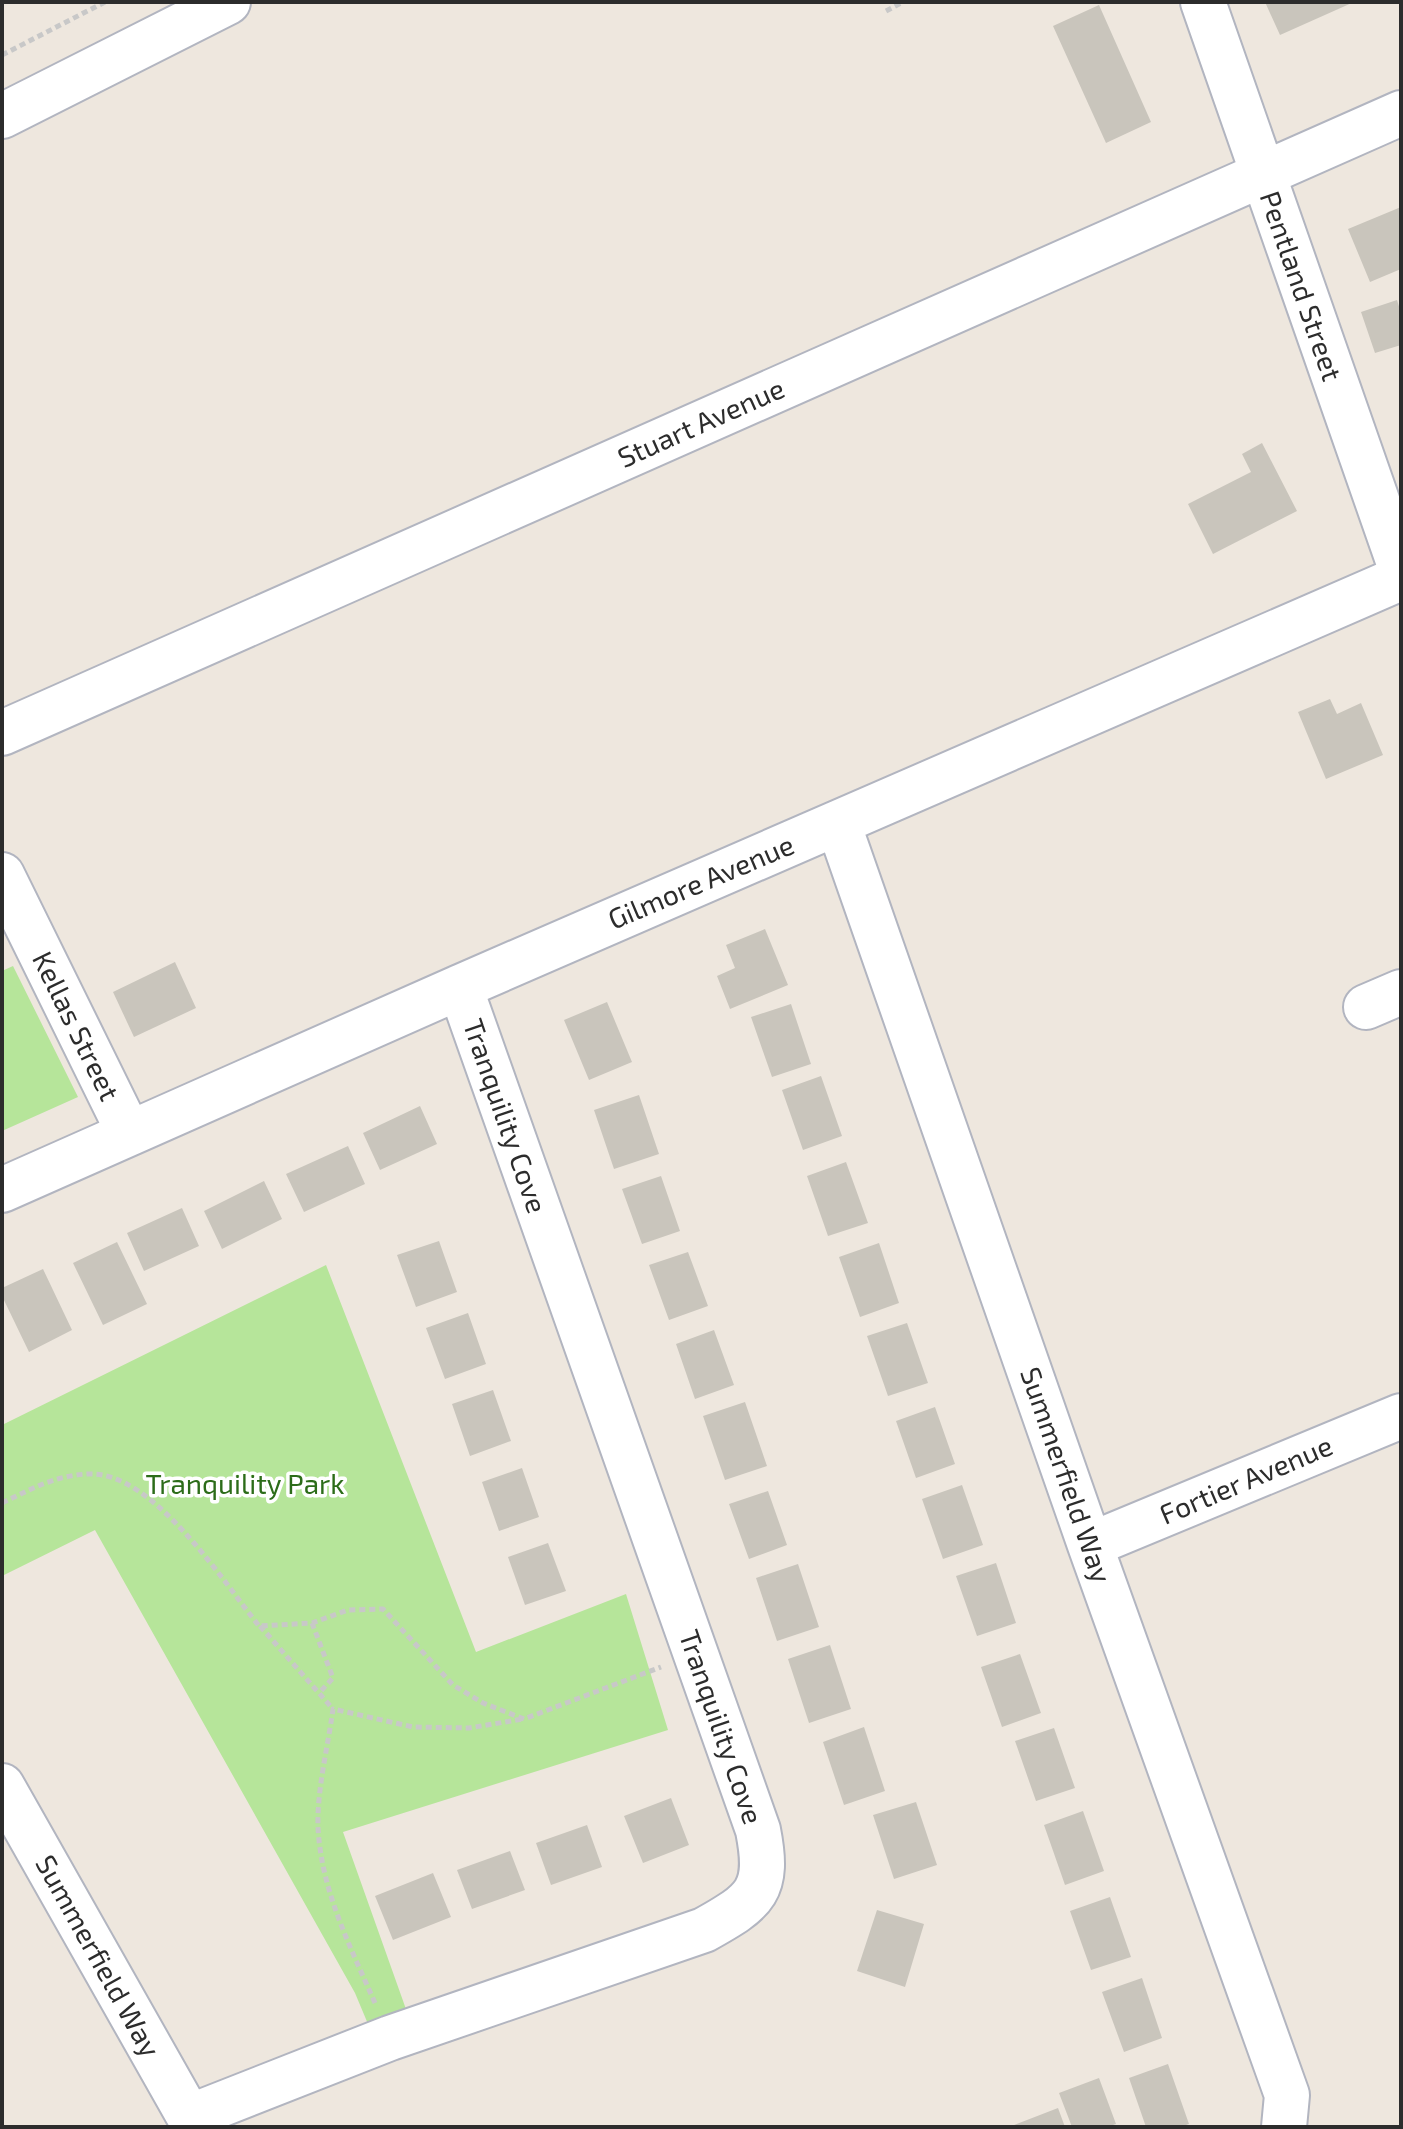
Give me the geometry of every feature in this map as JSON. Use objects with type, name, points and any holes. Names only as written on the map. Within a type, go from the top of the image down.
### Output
[{"type":"street","points":[[2,116],[228,2]]},
{"type":"street","name":"Pentland Street","points":[[1203,2],[1401,569]]},
{"type":"street","name":"Stuart Avenue","points":[[2,733],[1401,113]]},
{"type":"street","name":"Gilmore Avenue","points":[[2,1190],[460,987],[1401,578]]},
{"type":"street","name":"Summerfield Way","points":[[838,823],[1090,1545],[1287,2095],[1284,2127]]},
{"type":"street","name":"Kellas Street","points":[[2,875],[129,1133]]},
{"type":"street","name":"Tranquility Cove","points":[[192,2122],[390,2038],[704,1930],[735,1912],[759,1888],[763,1858],[758,1830],[460,987]]},
{"type":"street","name":"Fortier Avenue","points":[[1090,1545],[1401,1416]]},
{"type":"street","name":"Summerfield Way","points":[[2,1786],[192,2122]]},
{"type":"path","points":[[2,55],[105,2]]},
{"type":"path","points":[[886,11],[903,2]]},
{"type":"path","points":[[2,1503],[53,1479],[92,1473],[127,1483],[157,1503],[333,1709],[413,1727],[469,1728],[524,1719],[695,1654]]},
{"type":"path","points":[[259,1626],[312,1623],[348,1610],[383,1609],[453,1685],[483,1703],[524,1719]]},
{"type":"path","points":[[312,1623],[333,1678],[319,1693]]},
{"type":"path","points":[[333,1709],[318,1826],[324,1867],[330,1899],[390,2038]]},
{"type":"green space","points":[[13,966],[78,1097],[2,1131],[2,971]]},
{"type":"green space","name":"Tranquility Park","points":[[326,1265],[476,1652],[626,1594],[668,1730],[343,1832],[407,2012],[368,2024],[355,1993],[95,1530],[2,1576],[2,1425]]},
{"type":"building","points":[[1265,2],[1354,2],[1280,35]]},
{"type":"building","points":[[1099,5],[1151,122],[1106,143],[1053,26]]},
{"type":"building","points":[[1401,207],[1401,269],[1370,282],[1348,229]]},
{"type":"building","points":[[1397,300],[1401,313],[1401,345],[1375,353],[1361,312]]},
{"type":"building","points":[[1262,443],[1297,511],[1213,554],[1188,504],[1251,472],[1242,454]]},
{"type":"building","points":[[1330,699],[1337,714],[1361,703],[1383,755],[1326,779],[1298,712]]},
{"type":"building","points":[[765,929],[788,985],[730,1009],[717,976],[735,968],[726,945]]},
{"type":"building","points":[[175,962],[196,1008],[134,1037],[113,992]]},
{"type":"building","points":[[607,1002],[632,1062],[589,1080],[564,1020]]},
{"type":"building","points":[[791,1004],[811,1064],[772,1077],[751,1017]]},
{"type":"building","points":[[821,1076],[842,1136],[803,1150],[782,1090]]},
{"type":"building","points":[[639,1095],[659,1154],[614,1169],[594,1110]]},
{"type":"building","points":[[420,1106],[437,1144],[380,1170],[363,1133]]},
{"type":"building","points":[[348,1146],[365,1184],[304,1212],[286,1174]]},
{"type":"building","points":[[846,1162],[868,1223],[828,1236],[807,1176]]},
{"type":"building","points":[[661,1176],[680,1231],[642,1244],[622,1189]]},
{"type":"building","points":[[264,1181],[282,1219],[222,1249],[204,1211]]},
{"type":"building","points":[[182,1208],[199,1246],[144,1271],[127,1233]]},
{"type":"building","points":[[439,1241],[457,1292],[416,1307],[397,1255]]},
{"type":"building","points":[[117,1242],[147,1304],[103,1325],[73,1263]]},
{"type":"building","points":[[879,1243],[899,1303],[860,1317],[839,1257]]},
{"type":"building","points":[[688,1252],[708,1306],[669,1320],[649,1265]]},
{"type":"building","points":[[43,1269],[72,1330],[29,1352],[2,1296],[2,1288]]},
{"type":"building","points":[[468,1313],[486,1364],[445,1379],[426,1328]]},
{"type":"building","points":[[907,1323],[928,1383],[888,1396],[867,1336]]},
{"type":"building","points":[[714,1330],[734,1385],[695,1399],[676,1344]]},
{"type":"building","points":[[493,1390],[511,1441],[470,1456],[452,1404]]},
{"type":"building","points":[[745,1402],[767,1466],[725,1480],[703,1416]]},
{"type":"building","points":[[935,1407],[955,1464],[916,1478],[896,1421]]},
{"type":"building","points":[[522,1468],[539,1517],[499,1531],[482,1482]]},
{"type":"building","points":[[962,1485],[983,1545],[943,1559],[922,1499]]},
{"type":"building","points":[[768,1491],[787,1545],[749,1559],[729,1504]]},
{"type":"building","points":[[548,1543],[566,1591],[525,1605],[508,1557]]},
{"type":"building","points":[[996,1563],[1016,1623],[977,1636],[956,1576]]},
{"type":"building","points":[[798,1564],[819,1627],[777,1641],[756,1578]]},
{"type":"building","points":[[830,1645],[851,1709],[809,1723],[788,1659]]},
{"type":"building","points":[[1020,1654],[1041,1713],[1002,1727],[981,1667]]},
{"type":"building","points":[[864,1727],[885,1791],[844,1805],[823,1742]]},
{"type":"building","points":[[1054,1728],[1075,1788],[1036,1801],[1015,1741]]},
{"type":"building","points":[[671,1798],[689,1845],[643,1863],[624,1816]]},
{"type":"building","points":[[916,1802],[937,1865],[894,1879],[873,1815]]},
{"type":"building","points":[[1083,1811],[1104,1871],[1065,1885],[1044,1825]]},
{"type":"building","points":[[587,1825],[602,1867],[551,1885],[536,1843]]},
{"type":"building","points":[[510,1851],[525,1890],[472,1909],[457,1870]]},
{"type":"building","points":[[433,1873],[451,1917],[393,1940],[375,1896]]},
{"type":"building","points":[[1110,1897],[1131,1957],[1091,1970],[1070,1911]]},
{"type":"building","points":[[877,1910],[924,1924],[905,1987],[857,1971]]},
{"type":"building","points":[[1142,1978],[1162,2038],[1124,2052],[1102,1992]]},
{"type":"building","points":[[1168,2064],[1189,2124],[1146,2127],[1129,2078]]},
{"type":"building","points":[[1099,2078],[1116,2124],[1072,2127],[1059,2093]]},
{"type":"building","points":[[1058,2108],[1065,2127],[1009,2127]]}]
